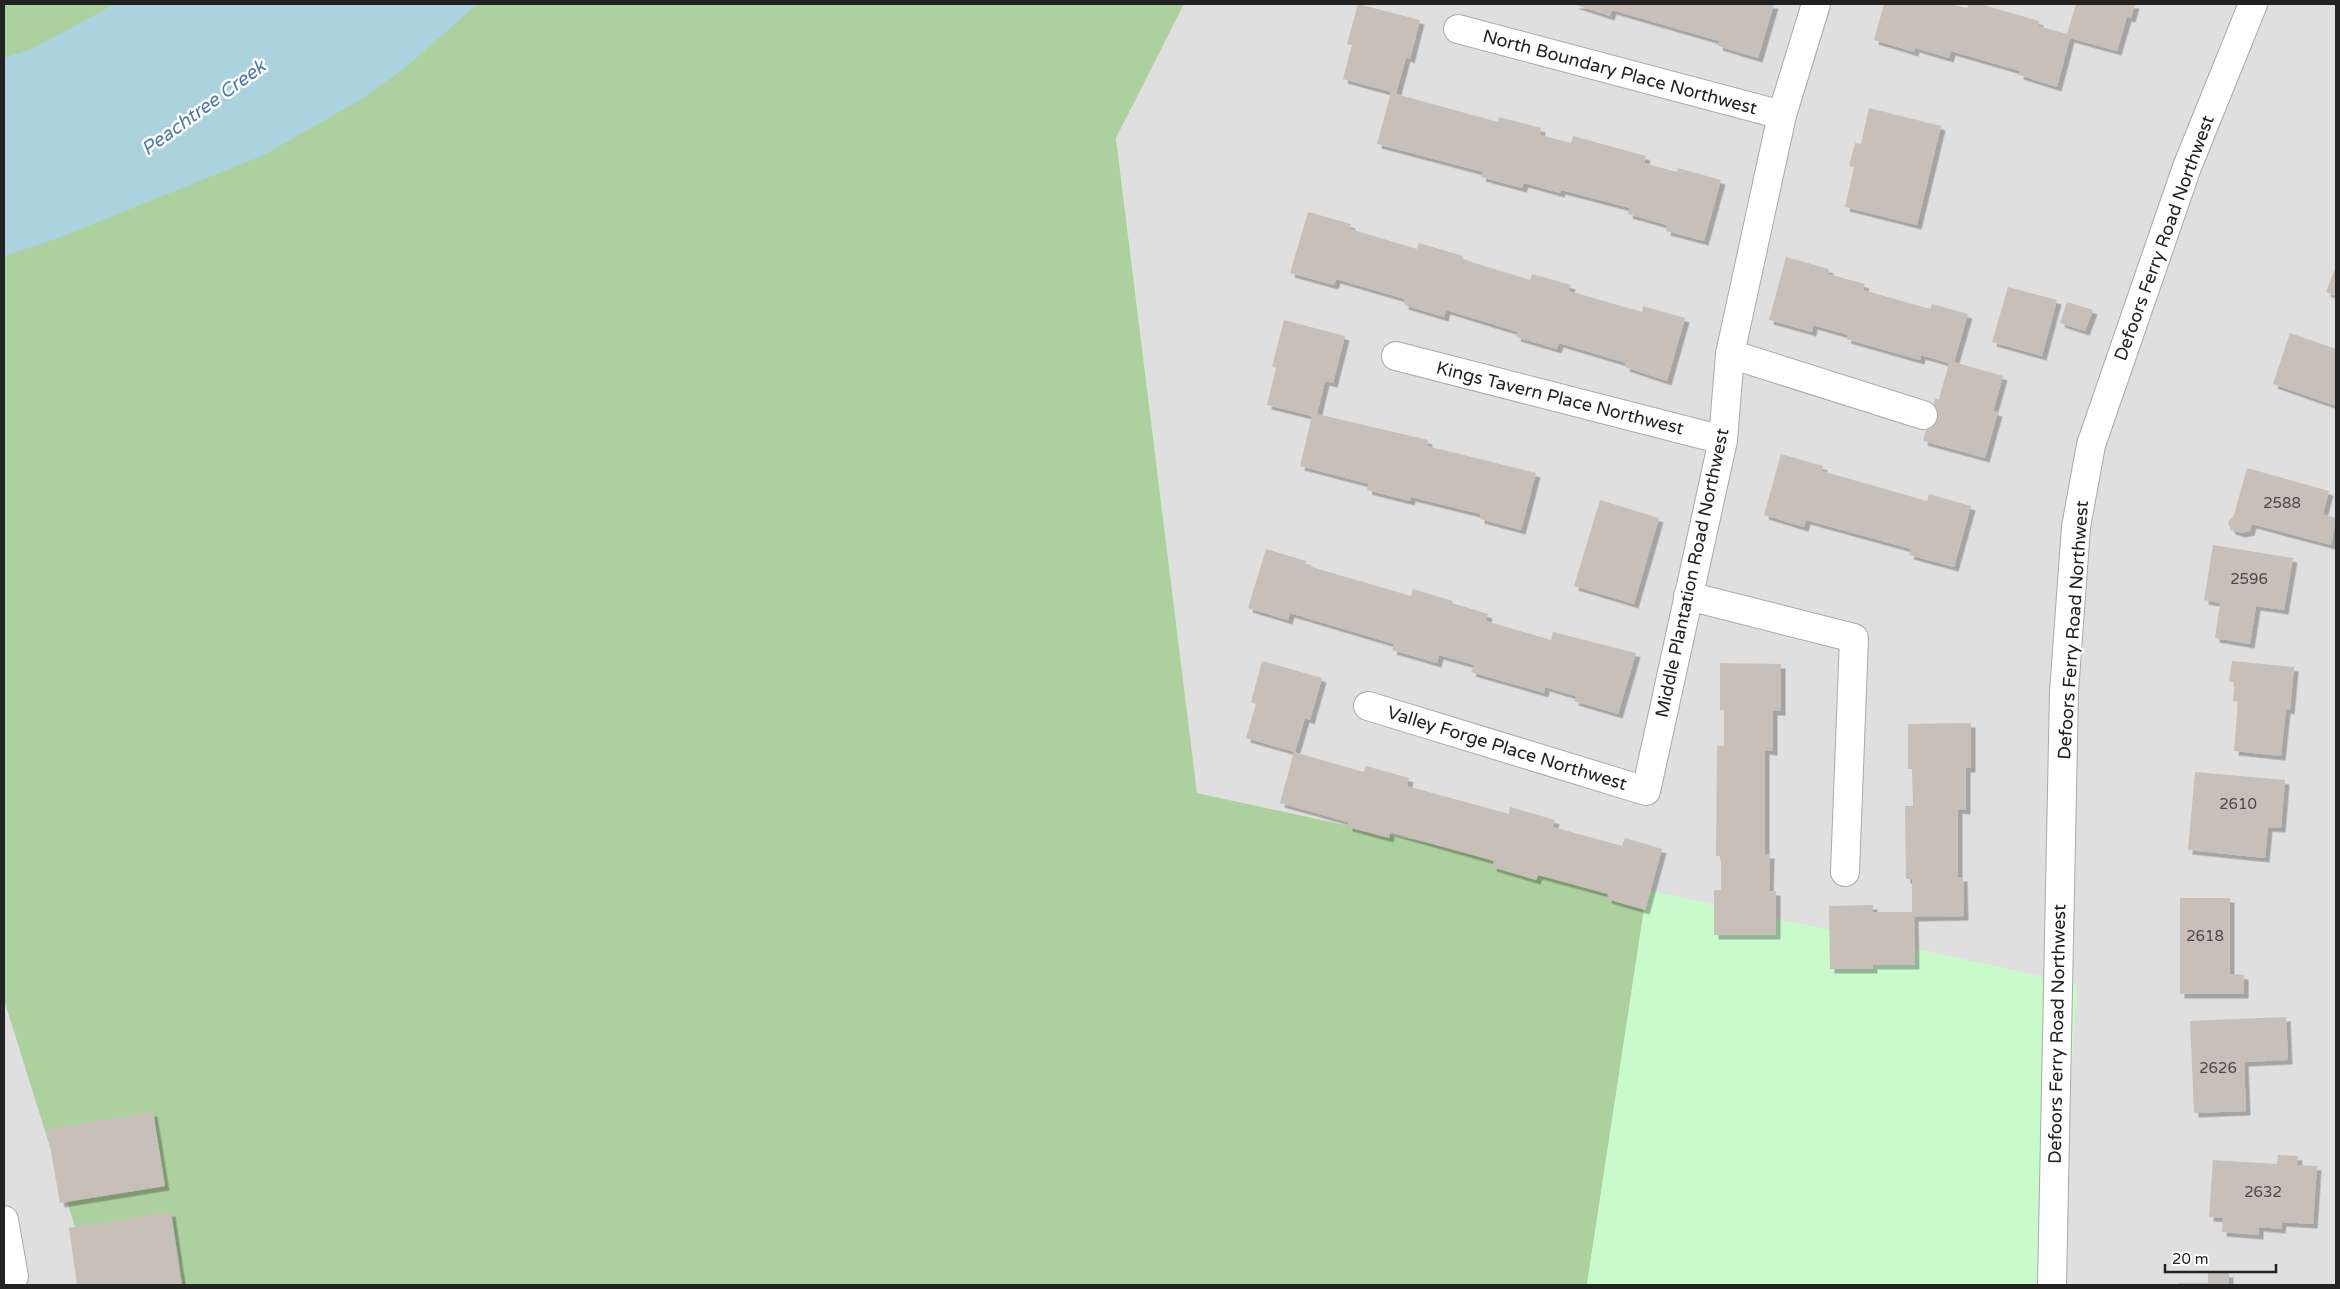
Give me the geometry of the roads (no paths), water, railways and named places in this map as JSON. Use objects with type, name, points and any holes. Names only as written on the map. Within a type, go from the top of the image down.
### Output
[{"type":"street","name":"Middle Plantation Road Northwest","points":[[1646,791],[1723,440],[1730,354],[1782,115],[1816,4]]},
{"type":"street","name":"Defoors Ferry Road Northwest","points":[[2052,1285],[2064,692],[2076,527],[2091,444],[2186,166],[2253,4]]},
{"type":"street","name":"North Boundary Place Northwest","points":[[1458,29],[1782,115]]},
{"type":"street","points":[[1730,354],[1923,415]]},
{"type":"street","name":"Kings Tavern Place Northwest","points":[[1396,356],[1723,440]]},
{"type":"street","points":[[1688,596],[1854,638],[1845,872]]},
{"type":"street","name":"Valley Forge Place Northwest","points":[[1368,706],[1646,791]]},
{"type":"street","points":[[4,1220],[11,1281]]},
{"type":"water","name":"Peachtree Creek","points":[[115,4],[477,4],[405,68],[360,100],[264,155],[58,238],[4,256],[4,58],[32,49]]}]
